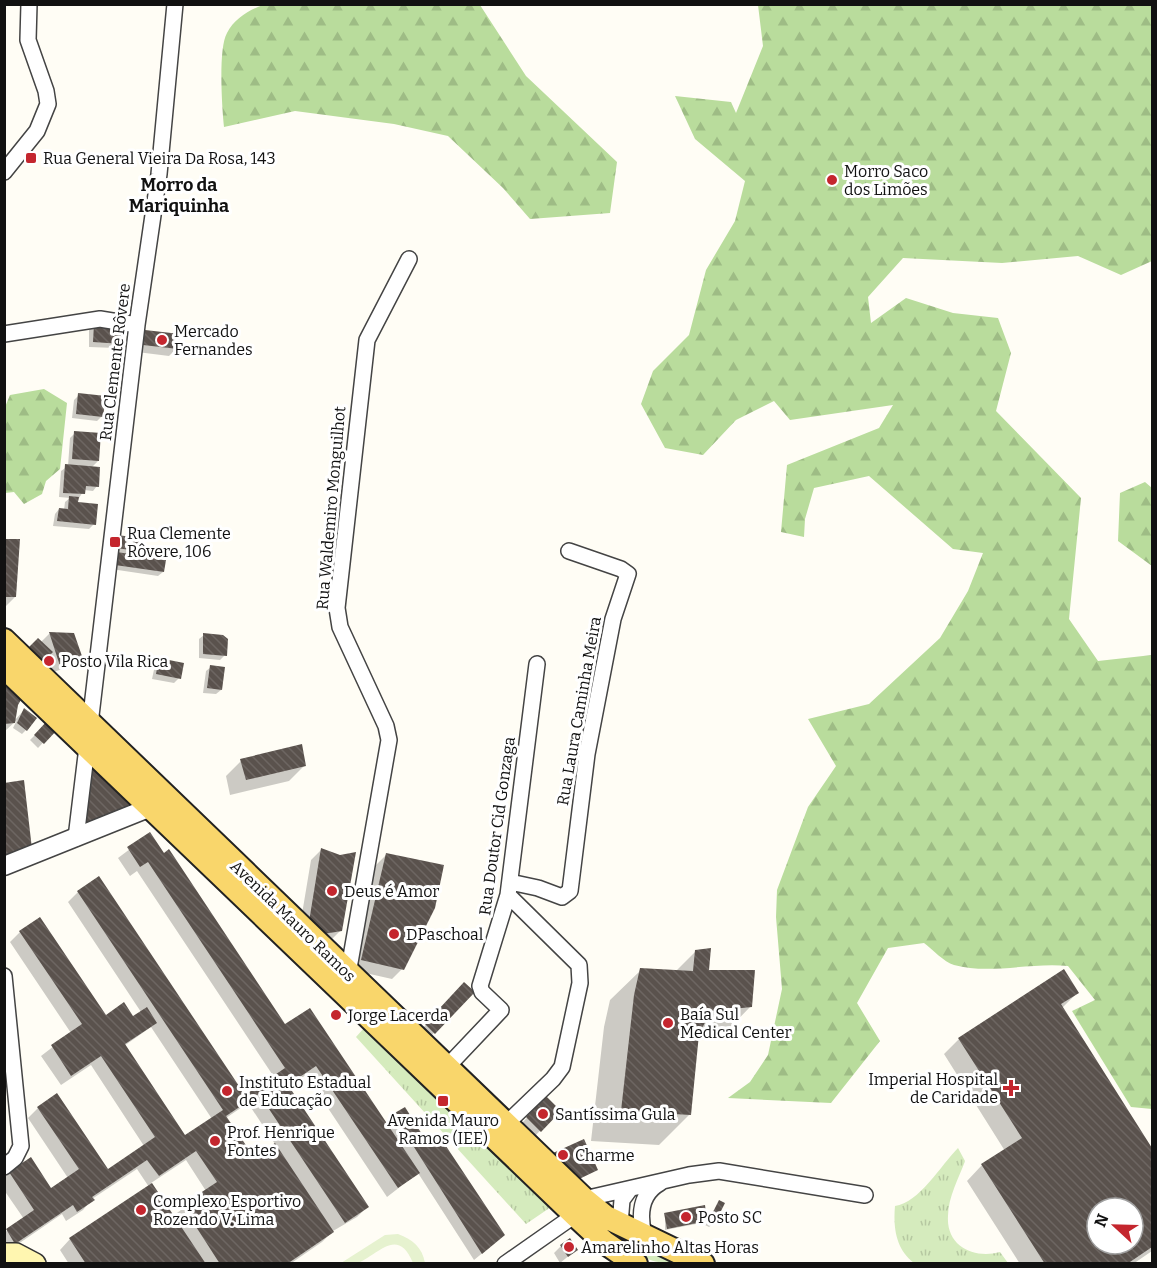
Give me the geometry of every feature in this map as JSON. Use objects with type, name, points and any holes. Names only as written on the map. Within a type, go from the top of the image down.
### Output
[{"type":"main road","name":"Avenida Mauro Ramos","points":[[4,640],[90,724],[157,801],[579,1207]]},
{"type":"main road","name":"Avenida Mauro Ramos","points":[[7,674],[87,747],[157,801],[348,974],[506,1124],[579,1207]]},
{"type":"main road","points":[[579,1207],[703,1263]]},
{"type":"main road","points":[[579,1207],[630,1260]]},
{"type":"main road","points":[[620,1224],[630,1260]]},
{"type":"main road","points":[[4,1254],[16,1254],[35,1263]]},
{"type":"street","points":[[4,172],[37,131],[48,104],[46,91],[28,40],[29,4]]},
{"type":"street","name":"Rua Clemente Rôvere","points":[[90,724],[137,325],[159,174],[175,4]]},
{"type":"street","name":"Rua Waldemiro Monguilhot","points":[[348,974],[389,740],[386,726],[340,627],[337,608],[367,340],[409,258]]},
{"type":"street","points":[[4,334],[100,318],[137,325]]},
{"type":"street","name":"Rua Laura Caminha Meira","points":[[509,889],[538,888],[562,897],[570,891],[587,754],[613,619],[628,574],[621,569],[570,551]]},
{"type":"street","name":"Rua Doutor Cid Gonzaga","points":[[447,1067],[501,1010],[482,992],[480,986],[509,889],[537,664]]},
{"type":"street","points":[[76,838],[87,747]]},
{"type":"street","points":[[4,866],[76,838],[157,801]]},
{"type":"street","points":[[506,1124],[553,1079],[561,1067],[581,973],[575,959],[509,889]]},
{"type":"street","points":[[4,976],[10,1102],[21,1146],[15,1158],[4,1167]]},
{"type":"street","points":[[504,1263],[579,1207],[630,1188],[663,1181],[719,1171],[865,1195]]},
{"type":"street","points":[[644,1235],[641,1214],[645,1198],[652,1187],[663,1181]]},
{"type":"street","points":[[620,1224],[622,1200],[630,1188]]},
{"type":"green space","points":[[263,5],[480,5],[526,76],[617,162],[610,213],[530,219],[503,188],[448,136],[394,124],[295,111],[224,127],[221,78],[224,41],[230,28],[238,19]]},
{"type":"green space","points":[[758,5],[1152,5],[1152,261],[1121,275],[1078,256],[1002,263],[903,258],[868,297],[871,323],[906,298],[953,313],[998,318],[1011,353],[996,411],[1081,498],[1069,619],[1098,661],[1152,655],[1152,1109],[1131,1107],[1072,1011],[1095,1000],[1068,966],[968,968],[950,963],[924,943],[888,948],[857,1003],[880,1041],[831,1103],[728,1098],[750,1082],[768,1055],[782,989],[776,917],[777,890],[808,807],[836,766],[808,719],[869,704],[940,638],[968,591],[983,553],[953,549],[869,476],[814,488],[805,519],[804,537],[781,532],[787,465],[879,428],[893,405],[790,420],[774,401],[736,420],[703,455],[665,448],[641,404],[653,371],[689,335],[706,270],[735,221],[745,181],[695,139],[675,96],[731,102],[736,113],[763,46]]},
{"type":"green space","points":[[44,389],[67,403],[60,469],[46,481],[42,494],[24,504],[14,492],[5,493],[5,407],[10,395]]},
{"type":"green space","points":[[1145,482],[1152,488],[1152,566],[1118,541],[1120,493]]},
{"type":"green space","points":[[364,1028],[551,1207],[526,1224],[356,1037]]},
{"type":"green space","points":[[958,1148],[965,1161],[948,1209],[952,1236],[957,1243],[972,1252],[991,1254],[1000,1252],[1008,1263],[914,1263],[900,1245],[895,1230],[895,1206],[913,1198],[921,1191]]},
{"type":"green space","points":[[398,1234],[416,1245],[425,1263],[413,1263],[407,1252],[400,1246],[393,1245],[355,1264],[341,1263],[385,1235]]},
{"type":"green space","points":[[633,1241],[684,1263],[647,1259]]},
{"type":"building","points":[[94,324],[123,325],[122,344],[93,342]]},
{"type":"building","name":"Mercado Fernandes","points":[[145,330],[180,334],[178,349],[143,345]]},
{"type":"building","points":[[78,393],[106,396],[103,417],[76,414]]},
{"type":"building","points":[[74,431],[101,433],[99,461],[72,459]]},
{"type":"building","points":[[65,464],[100,467],[99,487],[86,486],[85,494],[63,493]]},
{"type":"building","points":[[69,496],[79,497],[78,502],[98,504],[96,525],[57,521],[59,508],[68,509]]},
{"type":"building","points":[[117,535],[140,538],[138,551],[116,548]]},
{"type":"building","points":[[4,539],[20,539],[16,597],[4,597]]},
{"type":"building","points":[[117,552],[166,560],[164,572],[115,565]]},
{"type":"building","points":[[49,632],[74,633],[83,659],[60,666]]},
{"type":"building","points":[[203,633],[223,635],[228,639],[227,656],[203,654]]},
{"type":"building","points":[[38,638],[53,652],[40,665],[26,650]]},
{"type":"building","points":[[159,658],[184,663],[181,679],[156,674]]},
{"type":"building","points":[[210,665],[225,667],[222,690],[207,688]]},
{"type":"building","points":[[5,683],[22,698],[18,705],[15,723],[4,724]]},
{"type":"building","points":[[24,708],[37,718],[27,731],[17,723]]},
{"type":"building","points":[[47,721],[57,730],[44,744],[34,735]]},
{"type":"building","points":[[302,744],[306,766],[246,780],[240,759]]},
{"type":"building","points":[[90,756],[133,804],[129,810],[82,829]]},
{"type":"building","points":[[24,780],[32,849],[4,860],[4,783]]},
{"type":"building","points":[[150,832],[164,853],[169,849],[285,1024],[310,1008],[420,1173],[398,1188],[316,1066],[288,1085],[369,1207],[345,1223],[259,1094],[226,1116],[254,1157],[275,1143],[334,1232],[287,1264],[220,1264],[182,1205],[217,1182],[196,1151],[159,1176],[147,1160],[92,1197],[95,1200],[77,1212],[73,1205],[15,1244],[6,1229],[34,1210],[9,1172],[31,1157],[51,1188],[79,1169],[37,1107],[57,1093],[108,1169],[155,1137],[101,1056],[71,1076],[51,1045],[82,1024],[19,931],[40,917],[106,1015],[124,1002],[133,1016],[147,1007],[157,1023],[125,1044],[185,1135],[223,1110],[77,891],[99,876],[245,1095],[285,1068],[148,862],[140,867],[127,847]]},
{"type":"building","name":"Deus é Amor","points":[[321,848],[340,855],[356,852],[342,931],[323,934],[308,928]]},
{"type":"building","name":"DPaschoal","points":[[386,853],[444,865],[435,908],[404,970],[361,960]]},
{"type":"building","name":"Baía Sul Medical Center","points":[[711,948],[709,970],[755,970],[752,1007],[711,1011],[699,1034],[691,1115],[621,1111],[634,995],[640,968],[693,971],[695,950]]},
{"type":"building","points":[[1064,969],[1079,993],[1061,1004],[1152,1148],[1152,1247],[1145,1252],[1145,1196],[1085,1196],[1085,1256],[1139,1256],[1127,1264],[1045,1264],[981,1164],[1022,1138],[958,1038]]},
{"type":"building","points":[[464,982],[475,992],[435,1034],[425,1024]]},
{"type":"building","name":"Santíssima Gula","points":[[546,1096],[561,1111],[541,1132],[526,1117]]},
{"type":"building","points":[[405,1107],[430,1147],[442,1140],[505,1235],[482,1254],[393,1114]]},
{"type":"building","points":[[584,1139],[598,1170],[579,1179],[553,1153]]},
{"type":"building","name":"Complexo Esportivo Rozendo V. Lima","points":[[152,1183],[206,1264],[86,1264],[69,1238]]},
{"type":"building","points":[[719,1200],[725,1203],[715,1223],[709,1220]]},
{"type":"building","name":"Posto SC","points":[[705,1205],[707,1221],[667,1229],[664,1213]]},
{"type":"building","name":"Amarelinho Altas Horas","points":[[570,1238],[578,1250],[568,1257],[560,1245]]},
{"type":"place","name":"Rua General Vieira Da Rosa, 143","points":[[31,158]]},
{"type":"place","name":"Morro Saco dos Limões","points":[[832,180]]},
{"type":"place","name":"Mercado Fernandes","points":[[162,340]]},
{"type":"place","name":"Rua Clemente Rôvere, 106","points":[[115,542]]},
{"type":"place","name":"Posto Vila Rica","points":[[49,661]]},
{"type":"place","name":"Deus é Amor","points":[[332,891]]},
{"type":"place","name":"DPaschoal","points":[[394,934]]},
{"type":"place","name":"Jorge Lacerda","points":[[336,1015]]},
{"type":"place","name":"Baía Sul Medical Center","points":[[668,1023]]},
{"type":"place","name":"Imperial Hospital de Caridade","points":[[1011,1088]]},
{"type":"place","name":"Instituto Estadual de Educação","points":[[227,1091]]},
{"type":"place","name":"Avenida Mauro Ramos (IEE)","points":[[443,1101]]},
{"type":"place","name":"Santíssima Gula","points":[[543,1114]]},
{"type":"place","name":"Prof. Henrique Fontes","points":[[215,1141]]},
{"type":"place","name":"Charme","points":[[563,1155]]},
{"type":"place","name":"Complexo Esportivo Rozendo V. Lima","points":[[141,1210]]},
{"type":"place","name":"Posto SC","points":[[686,1217]]},
{"type":"place","name":"Amarelinho Altas Horas","points":[[569,1247]]},
{"type":"district","name":"Morro da Mariquinha","points":[[179,195]]}]
